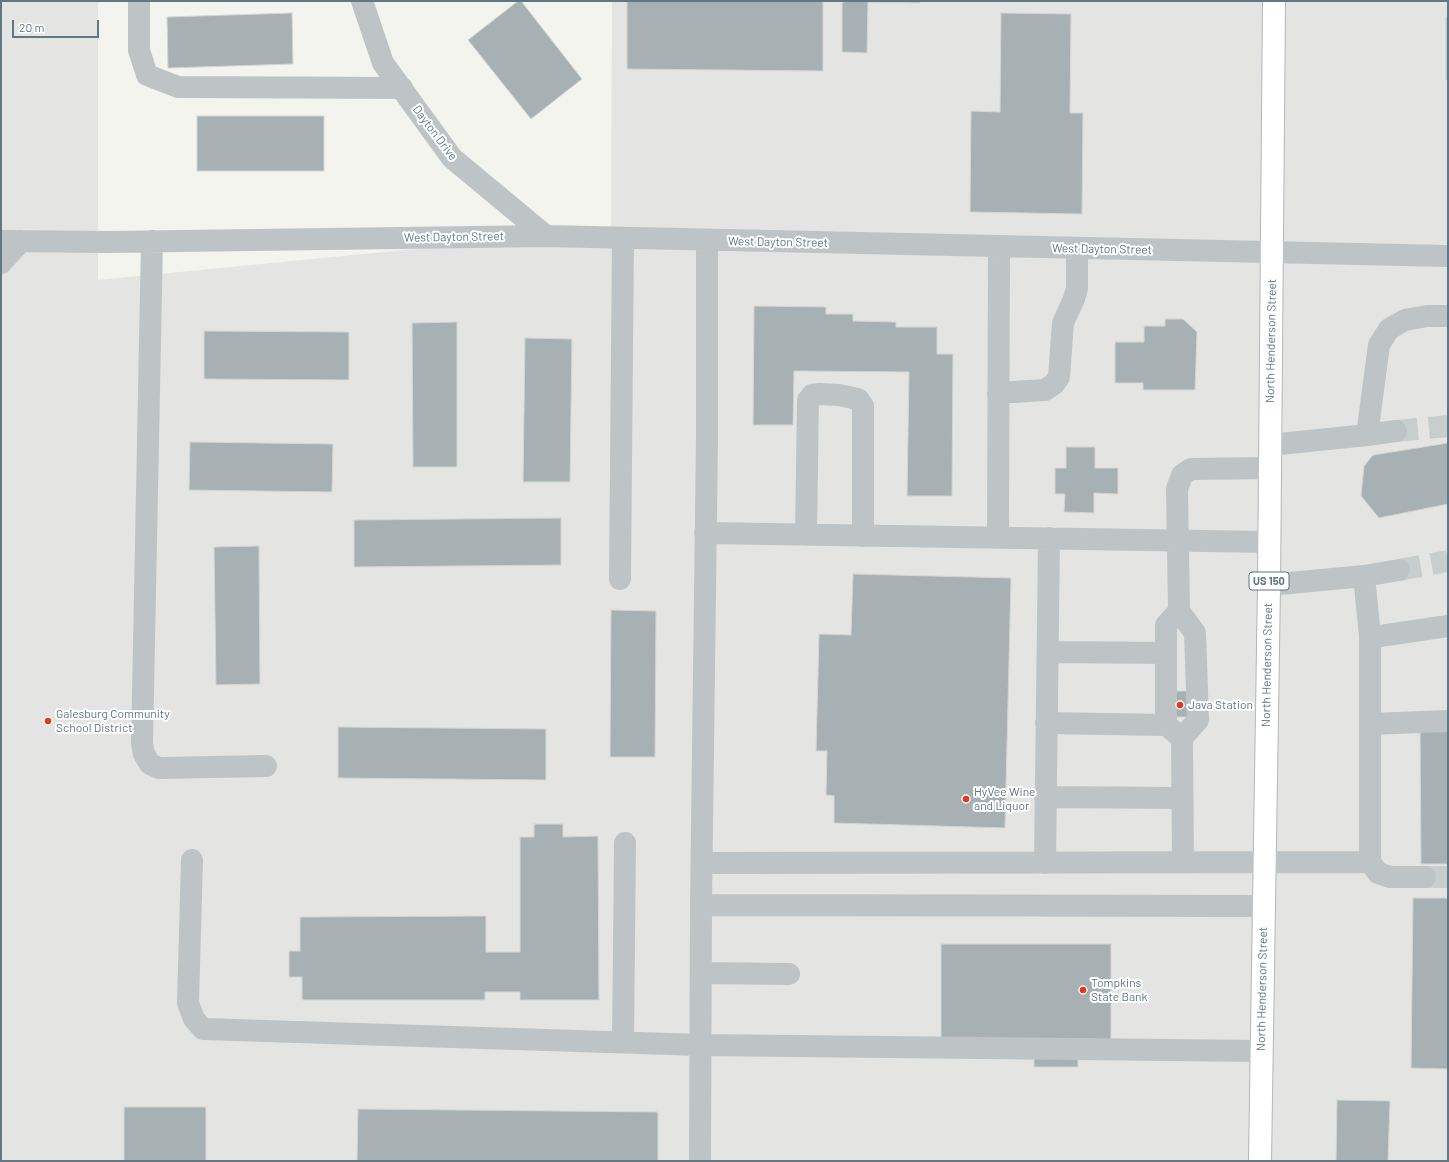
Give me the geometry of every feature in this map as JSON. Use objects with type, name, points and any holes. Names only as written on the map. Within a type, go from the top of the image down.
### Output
[{"type":"main road","name":"North Henderson Street","points":[[1260,1161],[1269,586],[1274,1]]},
{"type":"street","points":[[139,1],[139,50],[147,75],[178,87],[402,88]]},
{"type":"street","name":"Dayton Drive","points":[[362,1],[383,63],[452,158],[546,236]]},
{"type":"street","name":"West Dayton Street","points":[[11,241],[108,242],[546,236],[1077,249],[1448,256]]},
{"type":"street","points":[[620,579],[623,238]]},
{"type":"street","points":[[700,1161],[704,533],[707,437],[707,240]]},
{"type":"street","points":[[1,263],[11,241]]},
{"type":"street","points":[[152,241],[142,743],[144,754],[150,764],[159,768],[266,766]]},
{"type":"street","points":[[998,538],[999,247]]},
{"type":"street","points":[[998,393],[1045,390],[1054,384],[1059,377],[1063,323],[1074,299],[1077,288],[1077,249]]},
{"type":"street","points":[[1367,435],[1379,345],[1389,329],[1405,320],[1427,316],[1448,316]]},
{"type":"street","points":[[806,535],[808,400],[812,395],[820,394],[839,395],[858,399],[863,406],[863,536]]},
{"type":"street","points":[[1270,445],[1396,431]]},
{"type":"street","points":[[1046,723],[1174,732],[1198,720],[1195,632],[1179,611],[1177,489],[1182,475],[1191,469],[1270,468]]},
{"type":"street","points":[[704,533],[1269,542]]},
{"type":"street","points":[[1045,863],[1049,538]]},
{"type":"street","points":[[1269,586],[1364,576],[1399,570]]},
{"type":"street","points":[[1364,576],[1370,636],[1370,862],[1378,873],[1390,876],[1425,876]]},
{"type":"street","points":[[1179,611],[1166,625],[1166,653],[1182,798],[1182,862]]},
{"type":"street","points":[[1370,636],[1380,636],[1448,626]]},
{"type":"street","points":[[1048,652],[1166,653]]},
{"type":"street","points":[[1370,724],[1448,721]]},
{"type":"street","points":[[1045,797],[1182,798]]},
{"type":"street","points":[[622,1042],[625,843]]},
{"type":"street","points":[[192,860],[188,1003],[194,1019],[203,1029],[701,1045],[1261,1051]]},
{"type":"street","points":[[702,863],[1370,862]]},
{"type":"street","points":[[701,905],[1263,906]]},
{"type":"street","points":[[701,973],[789,974]]},
{"type":"shaded area","points":[[1,1],[98,1],[98,280],[546,236],[611,238],[612,1],[1448,1],[1448,1161],[1,1161]]},
{"type":"building","points":[[518,1],[521,1],[582,79],[531,119],[468,40]]},
{"type":"building","points":[[627,1],[823,1],[823,71],[627,69]]},
{"type":"building","points":[[920,1],[920,3],[868,2],[867,53],[842,52],[842,2]]},
{"type":"building","points":[[292,13],[293,64],[168,68],[167,17]]},
{"type":"building","points":[[1001,13],[1071,14],[1070,113],[1083,113],[1082,214],[970,212],[971,111],[1000,112]]},
{"type":"building","points":[[1446,17],[1448,17],[1448,80],[1446,80]]},
{"type":"building","points":[[197,116],[324,116],[324,171],[197,171]]},
{"type":"building","points":[[754,306],[826,307],[826,314],[853,314],[853,321],[896,322],[896,327],[937,327],[937,354],[953,354],[952,496],[907,496],[909,372],[794,371],[793,425],[753,425]]},
{"type":"building","points":[[1165,319],[1183,319],[1197,332],[1195,390],[1143,390],[1143,383],[1115,383],[1115,342],[1144,342],[1144,326],[1165,326]]},
{"type":"building","points":[[457,322],[457,467],[413,467],[412,323]]},
{"type":"building","points":[[204,331],[349,332],[349,380],[204,379]]},
{"type":"building","points":[[525,338],[572,339],[570,482],[523,482]]},
{"type":"building","points":[[190,442],[333,444],[332,492],[189,490]]},
{"type":"building","points":[[1448,443],[1448,504],[1379,518],[1361,496],[1364,466],[1373,455]]},
{"type":"building","points":[[1066,447],[1095,447],[1095,468],[1118,468],[1118,494],[1094,493],[1094,513],[1064,512],[1065,494],[1055,494],[1055,468],[1066,468]]},
{"type":"building","points":[[561,518],[561,565],[354,567],[354,520]]},
{"type":"building","points":[[259,546],[260,684],[216,685],[214,547]]},
{"type":"building","points":[[853,574],[1011,578],[1005,828],[834,823],[834,796],[826,795],[827,751],[816,751],[819,634],[851,635]]},
{"type":"building","points":[[611,610],[656,611],[655,757],[610,757]]},
{"type":"building","points":[[1174,691],[1191,691],[1191,717],[1174,717]]},
{"type":"building","points":[[1420,726],[1448,726],[1448,864],[1421,864]]},
{"type":"building","points":[[338,727],[546,729],[546,780],[338,778]]},
{"type":"building","points":[[534,824],[563,824],[563,837],[598,836],[599,1000],[520,1000],[520,992],[485,992],[485,1000],[302,1000],[302,977],[289,977],[289,951],[300,951],[300,917],[486,916],[486,952],[520,952],[520,837],[534,837]]},
{"type":"building","points":[[1413,898],[1448,898],[1448,1069],[1411,1068]]},
{"type":"building","points":[[941,944],[1111,944],[1111,1042],[1078,1042],[1078,1067],[1034,1067],[1034,1042],[941,1042]]},
{"type":"building","points":[[1337,1100],[1390,1101],[1388,1161],[1336,1161]]},
{"type":"building","points":[[124,1107],[206,1107],[206,1161],[124,1161]]},
{"type":"building","points":[[358,1109],[658,1112],[658,1161],[357,1161]]},
{"type":"tunnel","points":[[1396,431],[1448,426]]},
{"type":"tunnel","points":[[1399,570],[1448,561]]},
{"type":"tunnel","points":[[1425,877],[1448,877]]},
{"type":"place","name":"Java Station","points":[[1180,705]]},
{"type":"place","name":"Galesburg Community School District","points":[[48,721]]},
{"type":"place","name":"HyVee Wine and Liquor","points":[[966,799]]},
{"type":"place","name":"Tompkins State Bank","points":[[1083,990]]}]
